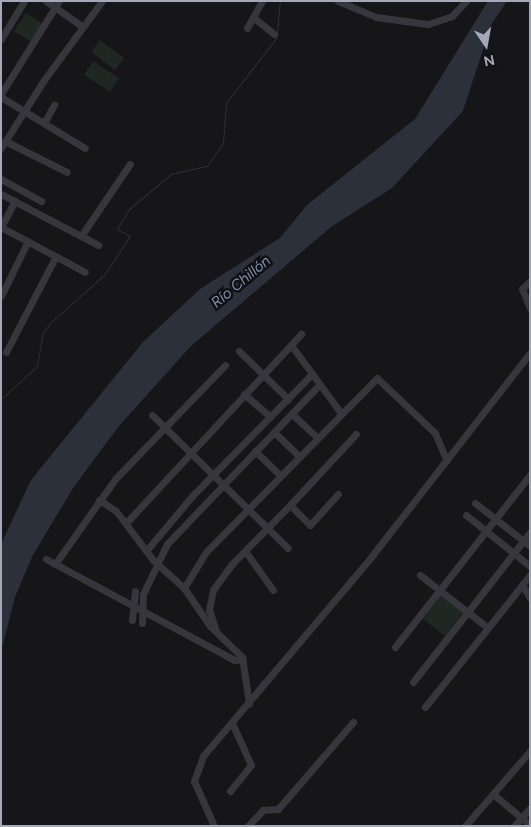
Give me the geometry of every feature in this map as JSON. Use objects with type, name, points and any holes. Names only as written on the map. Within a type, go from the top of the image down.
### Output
[{"type":"street","points":[[1,38],[24,1]]},
{"type":"street","points":[[46,1],[57,4],[83,27]]},
{"type":"street","points":[[1,148],[23,111],[102,1]]},
{"type":"street","points":[[247,28],[262,1]]},
{"type":"street","points":[[338,1],[376,17],[428,24],[452,16],[466,1]]},
{"type":"street","points":[[57,4],[1,95],[23,111],[85,148]]},
{"type":"street","points":[[253,17],[274,34]]},
{"type":"street","points":[[44,123],[54,105]]},
{"type":"street","points":[[5,141],[67,172]]},
{"type":"street","points":[[81,236],[130,164]]},
{"type":"street","points":[[1,179],[41,201]]},
{"type":"street","points":[[1,194],[98,244]]},
{"type":"street","points":[[15,201],[1,227],[85,272]]},
{"type":"street","points":[[1,296],[28,241]]},
{"type":"street","points":[[6,352],[56,256]]},
{"type":"street","points":[[530,281],[522,289],[530,308]]},
{"type":"street","points":[[126,523],[188,453],[301,334]]},
{"type":"street","points":[[291,345],[341,413]]},
{"type":"street","points":[[239,351],[288,399]]},
{"type":"street","points":[[214,826],[194,780],[203,756],[447,461],[530,353]]},
{"type":"street","points":[[55,564],[99,500],[226,365]]},
{"type":"street","points":[[146,551],[213,475],[312,374]]},
{"type":"street","points":[[184,588],[206,552],[317,437],[378,378],[435,433],[447,461]]},
{"type":"street","points":[[142,623],[143,594],[156,563],[191,516],[320,384]]},
{"type":"street","points":[[244,394],[270,417]]},
{"type":"street","points":[[292,414],[317,437]]},
{"type":"street","points":[[152,415],[188,453],[288,548]]},
{"type":"street","points":[[274,432],[299,456]]},
{"type":"street","points":[[216,632],[209,610],[213,590],[245,551],[269,528],[356,434]]},
{"type":"street","points":[[256,451],[280,475]]},
{"type":"street","points":[[395,647],[530,475]]},
{"type":"street","points":[[290,505],[310,525],[338,494]]},
{"type":"street","points":[[99,500],[126,523],[156,563],[184,588],[216,632],[243,660],[249,702]]},
{"type":"street","points":[[475,503],[530,546]]},
{"type":"street","points":[[466,515],[530,566]]},
{"type":"street","points":[[413,682],[530,532]]},
{"type":"street","points":[[245,551],[273,590]]},
{"type":"street","points":[[46,559],[234,660],[243,660]]},
{"type":"street","points":[[420,575],[488,628]]},
{"type":"street","points":[[425,707],[530,575]]},
{"type":"street","points":[[522,585],[530,598]]},
{"type":"street","points":[[132,620],[135,591]]},
{"type":"street","points":[[248,826],[263,810],[278,809],[354,722]]},
{"type":"street","points":[[230,791],[251,765],[232,723]]},
{"type":"street","points":[[465,826],[530,751]]},
{"type":"street","points":[[493,794],[530,825]]},
{"type":"street","points":[[514,826],[530,808]]},
{"type":"shaded area","points":[[26,13],[45,25],[33,43],[14,31]]},
{"type":"shaded area","points":[[100,40],[124,58],[115,70],[91,52]]},
{"type":"shaded area","points":[[93,61],[119,78],[110,92],[84,75]]},
{"type":"shaded area","points":[[440,595],[463,612],[445,636],[423,619]]},
{"type":"water","name":"Río Chillón","points":[[488,1],[507,1],[491,25],[463,111],[392,188],[331,227],[191,346],[119,426],[73,488],[33,555],[15,597],[1,652],[1,544],[31,480],[143,342],[200,289],[280,238],[307,205],[415,119]]},
{"type":"waterway","points":[[277,33],[280,1]]},
{"type":"waterway","points":[[1,399],[37,366],[43,333],[50,323],[105,274],[130,236],[117,229],[129,209],[171,174],[207,166],[223,143],[226,103],[277,37]]}]
